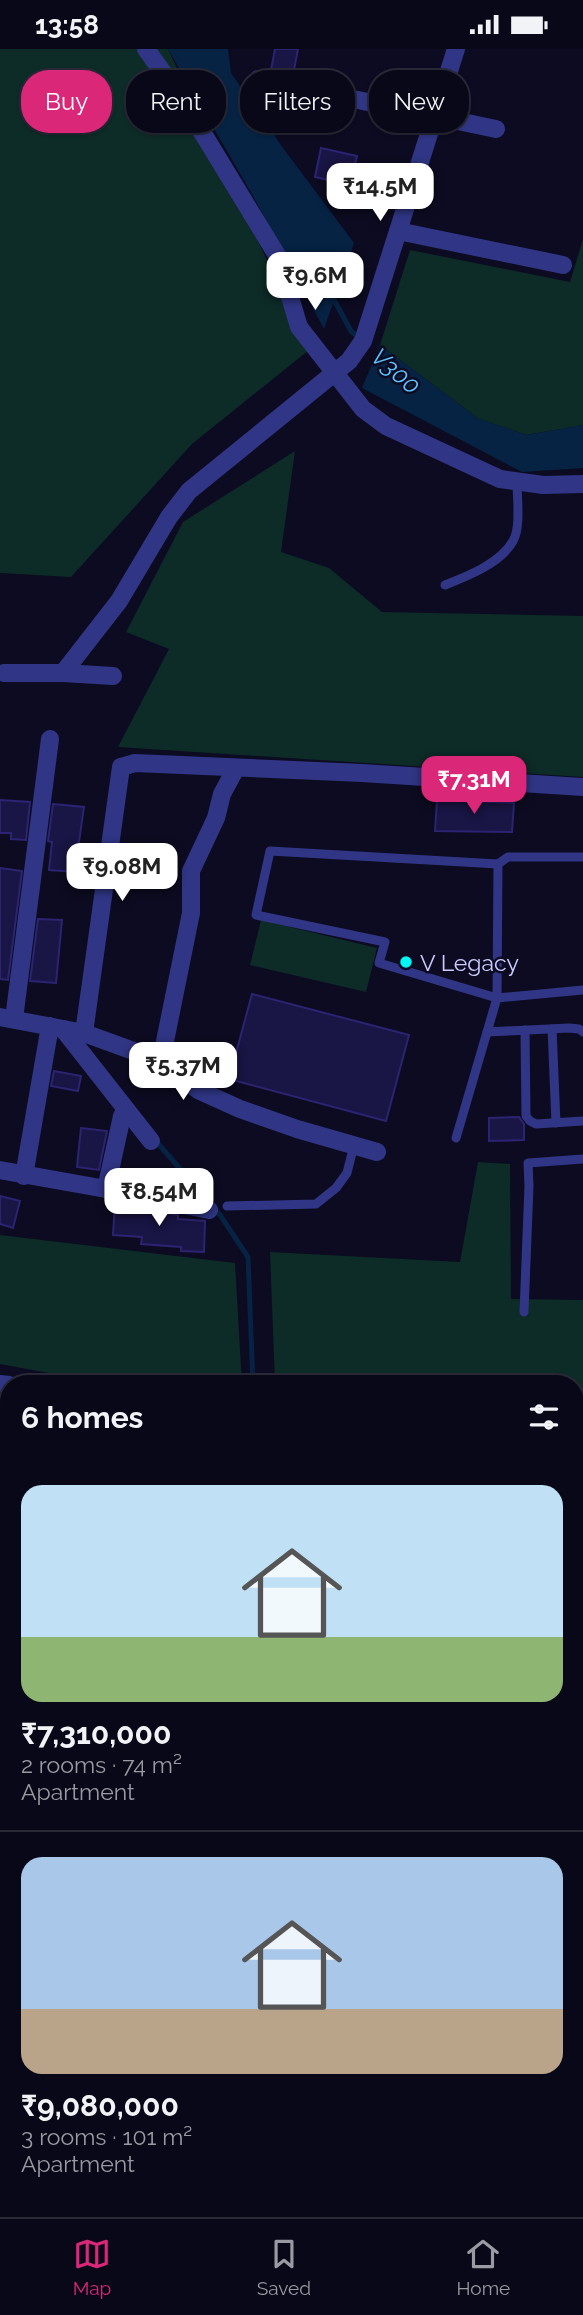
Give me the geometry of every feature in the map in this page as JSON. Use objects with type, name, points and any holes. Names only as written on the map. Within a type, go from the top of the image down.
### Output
[{"type":"street","points":[[146,49],[182,99],[278,257],[299,327],[363,409],[386,426],[500,479],[543,485],[583,484]]},
{"type":"street","points":[[449,70],[456,49]]},
{"type":"street","points":[[469,124],[496,129]]},
{"type":"street","points":[[63,673],[119,601],[169,517],[189,491],[334,374],[349,361],[360,345],[429,133]]},
{"type":"street","points":[[398,231],[562,265]]},
{"type":"street","points":[[4,673],[113,676]]},
{"type":"street","points":[[50,739],[7,1018],[84,1033],[161,1061],[198,1090],[240,1109],[377,1152]]},
{"type":"street","points":[[84,1033],[121,767],[135,763],[583,787]]},
{"type":"street","points":[[161,1061],[191,913],[191,871],[236,768]]},
{"type":"street","points":[[56,1028],[151,1141]]},
{"type":"street","points":[[24,1176],[56,1028]]},
{"type":"street","points":[[106,1189],[122,1116]]},
{"type":"street","points":[[0,1170],[209,1210]]},
{"type":"lane","points":[[445,585],[476,573],[504,552],[514,540],[517,482]]},
{"type":"lane","points":[[583,857],[508,857],[498,864],[270,851],[256,915],[385,942],[379,963],[497,998],[583,989]]},
{"type":"lane","points":[[456,1138],[497,998],[498,864]]},
{"type":"lane","points":[[487,1032],[569,1028],[583,1032]]},
{"type":"lane","points":[[552,1029],[556,1123]]},
{"type":"lane","points":[[525,1030],[526,1116],[536,1124],[583,1121]]},
{"type":"lane","points":[[227,1206],[316,1204],[336,1188],[347,1173],[354,1145]]},
{"type":"lane","points":[[524,1313],[528,1163],[583,1159]]},
{"type":"green space","points":[[0,49],[168,49],[178,70],[126,70],[126,133],[207,133],[309,350],[192,444],[71,577],[0,573]]},
{"type":"green space","points":[[583,239],[583,425],[527,435],[479,419],[380,345],[410,250],[570,282]]},
{"type":"green space","points":[[295,451],[281,552],[329,568],[382,612],[583,616],[583,777],[118,747],[169,649],[126,632],[183,522]]},
{"type":"green space","points":[[261,920],[377,948],[366,992],[250,965]]},
{"type":"green space","points":[[478,1162],[510,1164],[511,1299],[583,1300],[583,1375],[275,1375],[270,1252],[460,1262]]},
{"type":"green space","points":[[0,1235],[235,1263],[241,1375],[59,1375],[0,1364]]},
{"type":"water","points":[[168,49],[228,49],[231,73],[240,86],[240,133],[273,133],[354,243],[324,329],[217,133],[226,133],[226,70],[180,70]]},
{"type":"water","points":[[380,345],[479,419],[527,435],[583,425],[583,468],[522,472],[362,388]]},
{"type":"building","points":[[275,49],[298,49],[294,70],[271,70]]},
{"type":"building","points":[[321,148],[357,156],[350,185],[315,177]]},
{"type":"building","points":[[0,800],[30,802],[26,840],[11,839],[11,833],[0,833]]},
{"type":"building","points":[[437,800],[514,803],[512,832],[435,831]]},
{"type":"building","points":[[53,804],[84,807],[75,872],[49,870],[52,842],[48,841]]},
{"type":"building","points":[[0,868],[22,871],[8,980],[0,979]]},
{"type":"building","points":[[38,919],[62,920],[56,983],[30,981]]},
{"type":"building","points":[[252,994],[409,1035],[386,1121],[229,1079]]},
{"type":"building","points":[[54,1071],[81,1076],[78,1091],[51,1086]]},
{"type":"building","points":[[519,1117],[524,1124],[524,1140],[489,1141],[489,1118]]},
{"type":"building","points":[[81,1128],[107,1131],[99,1170],[77,1167]]},
{"type":"building","points":[[0,1196],[20,1201],[13,1228],[0,1224]]},
{"type":"building","points":[[115,1202],[178,1215],[178,1219],[205,1221],[204,1252],[141,1244],[142,1237],[113,1235]]},
{"type":"waterway","name":"V300","points":[[332,296],[351,331],[359,338]]},
{"type":"waterway","points":[[155,1140],[220,1215],[248,1257],[253,1375]]},
{"type":"place","name":"V Legacy","points":[[406,962]]}]
